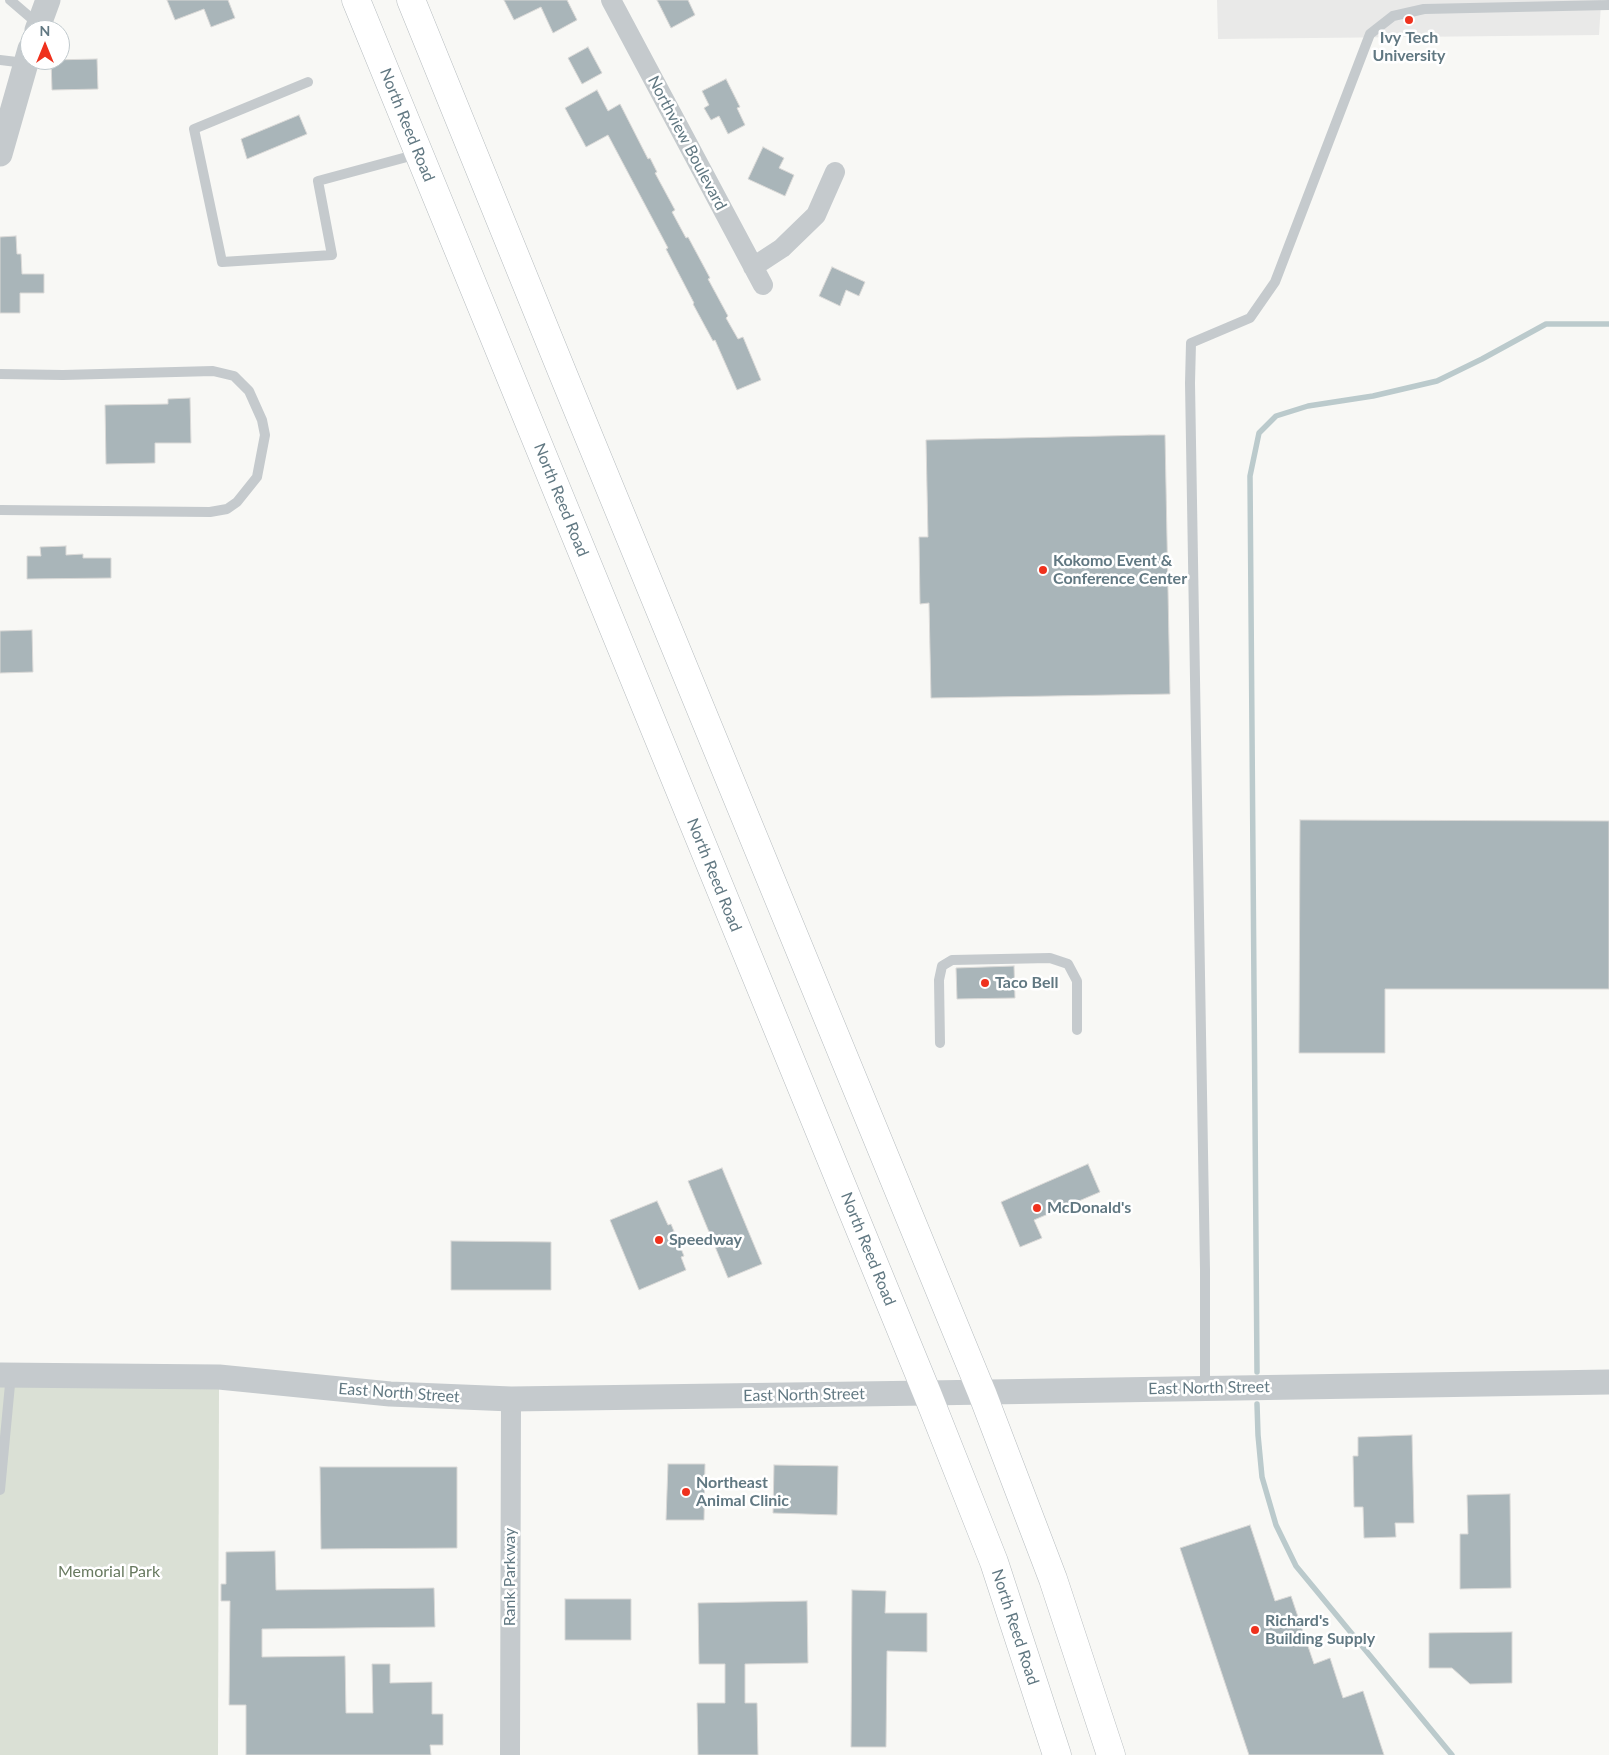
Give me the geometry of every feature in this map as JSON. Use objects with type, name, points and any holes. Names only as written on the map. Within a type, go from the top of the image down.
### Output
[{"type":"main road","name":"North Reed Road","points":[[356,0],[927,1394],[994,1562],[1058,1755]]},
{"type":"main road","points":[[411,0],[982,1393],[1053,1579],[1111,1755]]},
{"type":"street","points":[[41,20],[48,0]]},
{"type":"street","name":"Northview Boulevard","points":[[611,0],[762,285]]},
{"type":"street","points":[[0,154],[24,70]]},
{"type":"street","points":[[753,267],[782,248],[816,215],[836,172]]},
{"type":"street","name":"East North Street","points":[[6,1375],[219,1377],[390,1394],[511,1398],[927,1394],[1609,1382]]},
{"type":"street","name":"Rank Parkway","points":[[510,1755],[511,1398]]},
{"type":"lane","points":[[10,0],[31,20]]},
{"type":"lane","points":[[1205,1388],[1205,1270],[1190,383],[1191,343],[1250,318],[1275,282],[1370,34],[1393,16],[1424,9],[1604,3]]},
{"type":"lane","points":[[0,60],[20,57]]},
{"type":"lane","points":[[308,82],[194,129],[222,262],[332,255],[318,181],[419,154]]},
{"type":"lane","points":[[0,374],[63,375],[213,371],[234,376],[249,391],[262,420],[265,435],[257,478],[236,502],[226,509],[210,512],[0,510]]},
{"type":"lane","points":[[940,1043],[939,980],[942,966],[952,960],[1050,958],[1068,964],[1077,981],[1077,1030]]},
{"type":"lane","points":[[0,1490],[6,1375]]},
{"type":"shaded area","name":"Ivy Tech University","points":[[1217,0],[1601,0],[1601,4],[1599,35],[1218,39]]},
{"type":"green space","name":"Memorial Park","points":[[0,1382],[219,1389],[218,1755],[0,1755]]},
{"type":"building","points":[[167,0],[228,0],[235,18],[211,27],[204,9],[175,20]]},
{"type":"building","points":[[504,0],[567,0],[577,20],[553,33],[541,7],[514,20]]},
{"type":"building","points":[[657,0],[688,0],[695,15],[671,28]]},
{"type":"building","points":[[588,47],[602,73],[582,84],[568,58]]},
{"type":"building","points":[[97,59],[98,89],[52,90],[51,70],[70,70],[70,60]]},
{"type":"building","points":[[726,79],[740,107],[737,108],[745,125],[728,134],[719,116],[711,120],[704,108],[709,105],[702,91]]},
{"type":"building","points":[[597,90],[608,111],[620,104],[648,159],[650,158],[657,172],[655,173],[675,210],[672,212],[710,278],[708,279],[728,316],[726,318],[738,339],[743,337],[761,380],[737,390],[715,340],[713,341],[693,304],[666,249],[668,248],[608,135],[586,147],[565,108]]},
{"type":"building","points":[[299,115],[307,134],[247,159],[241,139]]},
{"type":"building","points":[[763,147],[784,158],[779,168],[794,175],[785,196],[748,179]]},
{"type":"building","points":[[16,236],[17,254],[21,254],[22,274],[44,274],[44,293],[20,293],[20,313],[0,313],[0,237]]},
{"type":"building","points":[[832,267],[865,282],[859,296],[846,290],[840,306],[819,296]]},
{"type":"building","points":[[190,398],[191,443],[155,443],[155,463],[106,464],[105,405],[168,404],[168,399]]},
{"type":"building","name":"Kokomo Event & Conference Center","points":[[1165,435],[1170,694],[931,698],[929,603],[920,604],[919,537],[928,537],[926,440]]},
{"type":"building","points":[[66,546],[66,555],[83,554],[83,558],[111,558],[111,578],[27,579],[27,556],[41,556],[40,547]]},
{"type":"building","points":[[32,630],[33,672],[0,673],[0,631]]},
{"type":"building","points":[[1300,820],[1609,821],[1609,989],[1385,989],[1385,1053],[1299,1053]]},
{"type":"building","name":"Taco Bell","points":[[1014,966],[1015,998],[957,999],[956,968]]},
{"type":"building","points":[[1088,1164],[1100,1192],[1034,1220],[1042,1238],[1020,1247],[1001,1202]]},
{"type":"building","points":[[722,1168],[762,1264],[728,1278],[688,1181]]},
{"type":"building","points":[[657,1201],[668,1225],[671,1224],[684,1256],[681,1257],[686,1270],[639,1290],[610,1220]]},
{"type":"building","points":[[451,1241],[551,1242],[551,1290],[451,1290]]},
{"type":"building","points":[[1412,1435],[1414,1523],[1395,1523],[1396,1537],[1364,1538],[1363,1507],[1354,1507],[1353,1456],[1358,1456],[1358,1437]]},
{"type":"building","name":"Northeast Animal Clinic","points":[[668,1464],[705,1464],[704,1520],[666,1520]]},
{"type":"building","points":[[774,1465],[838,1466],[837,1515],[773,1513]]},
{"type":"building","points":[[320,1467],[457,1467],[457,1548],[321,1549]]},
{"type":"building","points":[[1510,1494],[1511,1588],[1460,1589],[1460,1534],[1468,1534],[1467,1495]]},
{"type":"building","name":"Richard's Building Supply","points":[[1250,1525],[1275,1601],[1291,1596],[1314,1664],[1330,1658],[1343,1698],[1363,1691],[1384,1755],[1249,1755],[1180,1548]]},
{"type":"building","points":[[275,1551],[276,1590],[434,1588],[435,1627],[262,1629],[262,1657],[345,1656],[346,1713],[373,1713],[372,1664],[390,1664],[390,1683],[432,1682],[432,1714],[443,1714],[443,1745],[430,1745],[431,1755],[246,1755],[246,1705],[229,1705],[230,1601],[221,1601],[221,1584],[226,1584],[226,1552]]},
{"type":"building","points":[[852,1590],[886,1591],[885,1613],[927,1613],[927,1652],[887,1651],[886,1747],[851,1747]]},
{"type":"building","points":[[565,1599],[631,1599],[631,1640],[565,1640]]},
{"type":"building","points":[[807,1601],[808,1663],[745,1664],[745,1703],[757,1703],[758,1755],[698,1755],[697,1703],[725,1703],[725,1664],[699,1664],[698,1603]]},
{"type":"building","points":[[1512,1632],[1512,1683],[1470,1684],[1452,1668],[1429,1668],[1429,1633]]},
{"type":"waterway","points":[[1257,1372],[1250,476],[1259,433],[1276,416],[1308,406],[1373,396],[1437,381],[1546,324],[1609,324]]},
{"type":"waterway","points":[[1257,1404],[1262,1477],[1276,1525],[1296,1566],[1452,1755]]},
{"type":"place","name":"Ivy Tech University","points":[[1409,20]]},
{"type":"place","name":"Kokomo Event & Conference Center","points":[[1043,570]]},
{"type":"place","name":"Taco Bell","points":[[985,983]]},
{"type":"place","name":"McDonald's","points":[[1037,1208]]},
{"type":"place","name":"Speedway","points":[[659,1240]]},
{"type":"place","name":"Northeast Animal Clinic","points":[[686,1492]]},
{"type":"place","name":"Richard's Building Supply","points":[[1255,1630]]}]
